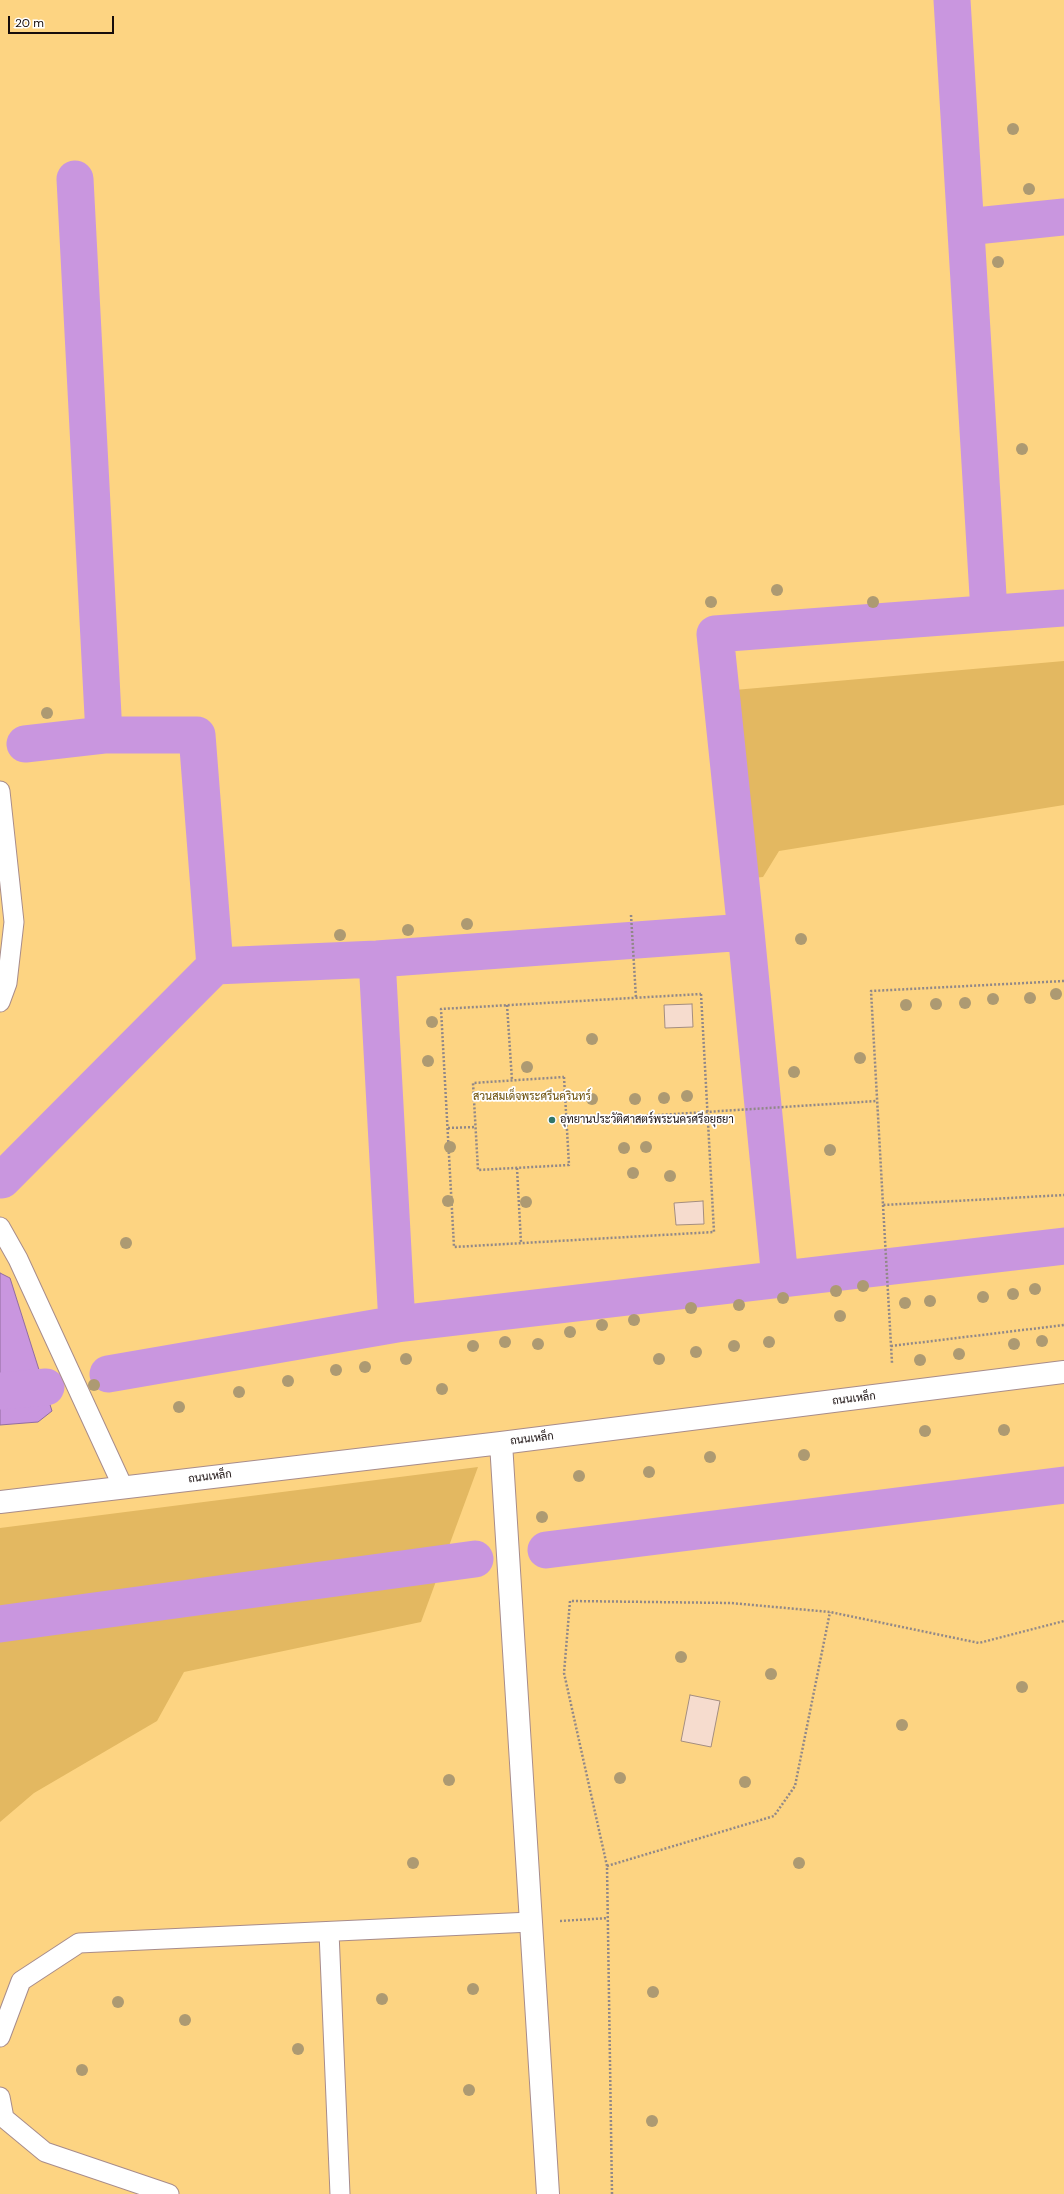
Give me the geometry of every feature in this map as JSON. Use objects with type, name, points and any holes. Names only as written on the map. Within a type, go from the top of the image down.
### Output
[{"type":"street","name":"ถนนเหล็ก","points":[[0,1502],[500,1443],[1064,1372]]},
{"type":"street","points":[[500,1443],[548,2194]]},
{"type":"lane","points":[[0,791],[14,922],[7,983],[0,1002]]},
{"type":"lane","points":[[0,1227],[25,1274],[123,1487]]},
{"type":"lane","points":[[0,2037],[20,1981],[79,1943],[531,1922]]},
{"type":"lane","points":[[329,1932],[340,2194]]},
{"type":"lane","points":[[0,2097],[4,2118],[45,2152],[169,2194]]},
{"type":"path","points":[[630,915],[636,998]]},
{"type":"path","points":[[893,1394],[871,992],[1064,981]]},
{"type":"path","points":[[701,994],[714,1232],[454,1247],[441,1009],[507,1006],[701,994]]},
{"type":"path","points":[[507,1006],[512,1080]]},
{"type":"path","points":[[564,1077],[569,1165],[478,1170],[473,1083],[512,1080],[564,1077]]},
{"type":"path","points":[[566,1121],[707,1114],[877,1101]]},
{"type":"path","points":[[448,1128],[476,1126]]},
{"type":"path","points":[[517,1168],[521,1244]]},
{"type":"path","points":[[882,1206],[1064,1195]]},
{"type":"path","points":[[890,1346],[1064,1325]]},
{"type":"path","points":[[612,2194],[607,1866],[564,1673],[570,1601],[731,1603],[830,1612],[979,1643],[1064,1621]]},
{"type":"path","points":[[607,1866],[774,1816],[795,1786],[830,1612]]},
{"type":"path","points":[[531,1922],[608,1918]]},
{"type":"green space","name":"สวนสมเด็จพระศรีนครินทร์","points":[[0,0],[1064,0],[1064,2194],[0,2194]]},
{"type":"shaded area","points":[[1064,661],[1064,805],[779,851],[763,877],[741,879],[723,691]]},
{"type":"shaded area","points":[[0,1273],[10,1278],[52,1411],[38,1422],[0,1425]]},
{"type":"shaded area","points":[[478,1467],[421,1622],[184,1672],[157,1721],[34,1793],[0,1822],[0,1528]]},
{"type":"building","points":[[692,1004],[693,1027],[665,1028],[664,1005]]},
{"type":"building","points":[[703,1201],[704,1224],[676,1225],[674,1203]]},
{"type":"building","points":[[690,1695],[720,1701],[711,1747],[681,1741]]},
{"type":"waterway","points":[[952,0],[989,612]]},
{"type":"waterway","points":[[75,179],[104,735]]},
{"type":"waterway","points":[[966,227],[1064,217]]},
{"type":"waterway","points":[[25,744],[104,735],[197,735],[215,966],[377,959],[746,932],[715,634],[1064,608]]},
{"type":"waterway","points":[[746,932],[780,1279]]},
{"type":"waterway","points":[[377,959],[397,1324]]},
{"type":"waterway","points":[[2,1180],[215,966]]},
{"type":"waterway","points":[[108,1374],[397,1324],[1064,1246]]},
{"type":"waterway","points":[[0,1391],[46,1387]]},
{"type":"waterway","points":[[546,1550],[1064,1485]]},
{"type":"waterway","points":[[0,1624],[475,1559]]},
{"type":"place","name":"อุทยานประวัติศาสตร์พระนครศรีอยุธยา","points":[[552,1120]]}]
